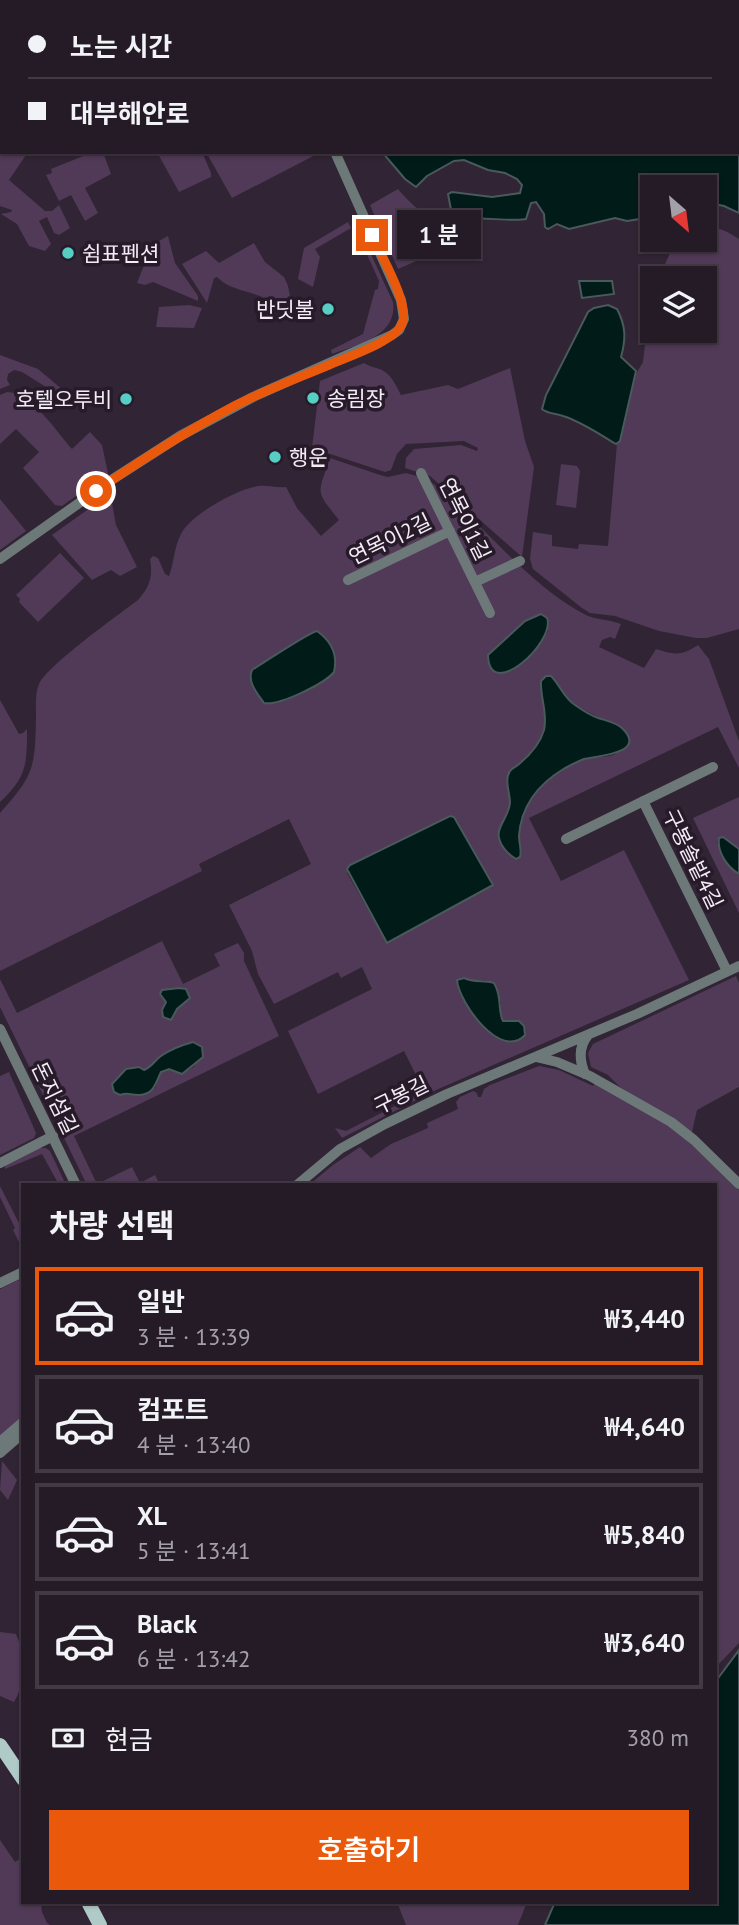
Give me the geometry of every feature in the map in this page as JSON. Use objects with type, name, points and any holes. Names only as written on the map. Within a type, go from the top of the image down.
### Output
[{"type":"main road","points":[[0,1745],[21,1776]]},
{"type":"main road","points":[[0,1758],[21,1790]]},
{"type":"main road","points":[[89,1904],[100,1925]]},
{"type":"main road","points":[[98,1904],[108,1925]]},
{"type":"street","points":[[0,559],[180,436],[243,402],[370,347],[399,330],[405,315],[401,300],[336,154]]},
{"type":"street","name":"연목이1길","points":[[421,473],[490,613]]},
{"type":"street","name":"연목이2길","points":[[348,580],[450,531]]},
{"type":"street","name":"연목이1길","points":[[475,582],[520,561]]},
{"type":"street","name":"구봉솔밭4길","points":[[566,839],[713,768]]},
{"type":"street","name":"구봉솔밭4길","points":[[643,801],[727,971]]},
{"type":"street","name":"구봉길","points":[[299,1183],[327,1158],[364,1135],[447,1094],[588,1035],[739,966]]},
{"type":"street","name":"돈지섬길","points":[[0,1029],[75,1183]]},
{"type":"street","points":[[585,1074],[581,1052],[588,1035]]},
{"type":"street","points":[[533,1057],[551,1059],[585,1074],[679,1128],[739,1184]]},
{"type":"street","points":[[0,1163],[53,1136]]},
{"type":"street","points":[[0,1283],[21,1273]]},
{"type":"street","points":[[0,1442],[21,1424]]},
{"type":"street","points":[[0,1453],[21,1435]]},
{"type":"shaded area","points":[[0,154],[27,154],[9,180],[45,211],[52,211],[59,205],[70,228],[59,235],[54,233],[47,217],[39,221],[51,244],[45,251],[29,246],[17,224],[1,214],[12,210],[0,206]]},
{"type":"shaded area","points":[[88,154],[104,154],[111,174],[85,188],[98,213],[85,221],[71,195],[59,201],[46,175],[52,173],[51,169]]},
{"type":"shaded area","points":[[158,154],[203,154],[211,177],[179,192]]},
{"type":"shaded area","points":[[207,154],[317,154],[232,198]]},
{"type":"shaded area","points":[[384,154],[739,154],[739,213],[718,205],[718,175],[640,175],[640,219],[627,221],[615,218],[569,229],[557,224],[548,229],[545,227],[544,214],[536,202],[531,203],[526,219],[452,215],[448,194],[452,192],[492,197],[520,193],[522,185],[505,173],[488,170],[464,160],[454,161],[427,176],[416,187],[405,179]]},
{"type":"shaded area","points":[[398,189],[434,220],[456,229],[480,233],[398,269],[370,205]]},
{"type":"shaded area","points":[[348,222],[351,228],[315,249],[320,257],[313,287],[298,279],[304,248]]},
{"type":"shaded area","points":[[359,228],[393,302],[393,314],[389,323],[374,337],[332,354],[331,350],[363,334],[375,290],[378,289],[379,281],[356,230]]},
{"type":"shaded area","points":[[718,228],[739,239],[739,629],[707,638],[659,631],[615,616],[590,613],[533,569],[530,559],[533,532],[552,535],[552,546],[578,549],[579,544],[608,546],[617,444],[636,374],[643,362],[645,343],[717,343],[717,266],[664,266],[671,252],[718,252]]},
{"type":"shaded area","points":[[168,236],[175,263],[198,296],[198,301],[153,282],[145,285],[137,283],[150,250],[148,247]]},
{"type":"shaded area","points":[[254,243],[265,262],[284,277],[292,306],[291,315],[266,299],[231,286],[217,277],[214,278],[207,303],[182,264],[206,251],[219,263]]},
{"type":"shaded area","points":[[579,281],[612,281],[614,294],[582,298]]},
{"type":"shaded area","points":[[189,305],[202,308],[194,328],[156,327],[159,307]]},
{"type":"shaded area","points":[[608,305],[617,309],[624,327],[621,357],[636,371],[620,441],[616,444],[577,422],[542,409],[546,395],[588,312]]},
{"type":"shaded area","points":[[0,355],[38,369],[63,390],[59,394],[43,392],[46,387],[14,370],[8,374],[10,385],[0,389]]},
{"type":"shaded area","points":[[364,363],[385,372],[401,395],[448,385],[458,389],[510,368],[525,441],[534,467],[522,557],[430,476],[405,468],[406,458],[414,449],[461,445],[477,451],[478,448],[464,441],[406,444],[397,454],[391,470],[385,472],[312,448],[320,381]]},
{"type":"shaded area","points":[[7,392],[16,394],[34,406],[72,449],[90,432],[102,445],[108,473],[62,506],[55,505],[23,468],[39,452],[16,429],[0,444],[0,395]]},
{"type":"shaded area","points":[[330,458],[388,477],[406,473],[427,479],[541,585],[588,616],[621,624],[615,639],[610,637],[602,640],[599,647],[644,668],[656,649],[678,653],[698,645],[709,659],[739,741],[739,768],[718,727],[529,818],[561,881],[624,850],[689,980],[436,1090],[342,1138],[335,1128],[346,1131],[424,1091],[404,1051],[318,1094],[288,1031],[372,989],[362,967],[341,978],[338,972],[274,1004],[258,974],[252,951],[229,905],[311,864],[289,819],[199,864],[202,871],[0,971],[0,813],[20,789],[31,769],[39,684],[69,653],[138,600],[150,581],[150,559],[153,556],[158,558],[165,574],[169,576],[177,544],[186,527],[204,511],[227,497],[259,486],[286,487],[297,508],[321,536],[339,520],[325,502],[321,491]],"holes":[[[533,617],[548,631],[540,644],[512,671],[488,655]],[[305,636],[325,637],[335,655],[319,685],[307,688],[286,700],[264,702],[252,683],[252,670]],[[557,683],[571,703],[625,731],[627,745],[613,755],[585,759],[567,767],[543,785],[533,796],[521,822],[522,853],[503,824],[521,763],[539,742],[544,729],[546,714],[541,688]],[[450,816],[387,943],[347,873]],[[464,978],[471,981],[485,980],[501,1002],[500,1016],[503,1021],[508,1022],[489,1032],[458,987]]]},
{"type":"shaded area","points":[[561,464],[577,466],[580,471],[576,508],[556,505]]},
{"type":"shaded area","points":[[108,495],[111,498],[116,525],[137,567],[120,576],[111,570],[92,580],[52,535]]},
{"type":"shaded area","points":[[0,499],[26,531],[0,550]]},
{"type":"shaded area","points":[[60,553],[84,578],[38,622],[16,595]]},
{"type":"shaded area","points":[[541,614],[547,618],[547,628],[533,653],[509,671],[499,673],[491,668],[488,655],[525,621]]},
{"type":"shaded area","points":[[317,631],[332,649],[334,672],[301,693],[280,701],[264,703],[252,683],[252,670]]},
{"type":"shaded area","points":[[546,676],[551,676],[568,699],[578,707],[623,729],[629,737],[629,744],[617,752],[574,763],[539,788],[523,815],[519,836],[521,854],[516,859],[503,848],[499,834],[510,803],[507,778],[510,771],[531,753],[544,730],[541,681]]},
{"type":"shaded area","points":[[0,700],[19,734],[27,729],[27,752],[24,769],[16,785],[0,802]]},
{"type":"shaded area","points":[[739,797],[739,849],[723,837],[717,842],[727,865],[739,874],[739,913],[693,818]]},
{"type":"shaded area","points":[[450,816],[454,817],[493,885],[387,943],[347,869],[350,865]]},
{"type":"shaded area","points":[[723,837],[739,849],[739,874],[721,854],[719,838]]},
{"type":"shaded area","points":[[162,941],[183,984],[220,966],[214,954],[238,943],[279,1036],[74,1136],[97,1183],[86,1183],[0,1007],[0,979],[17,1013]],"holes":[[[179,988],[177,1010],[173,1017],[162,1010],[166,1003],[162,990]],[[159,1058],[195,1066],[182,1074],[169,1069],[161,1072],[155,1088],[137,1095],[120,1095],[114,1092],[112,1084],[139,1067],[143,1071],[152,1067]]]},
{"type":"shaded area","points":[[736,976],[739,983],[739,1087],[697,1110],[692,1132],[620,1087],[608,1075],[591,1067],[588,1053],[593,1044]]},
{"type":"shaded area","points":[[464,978],[494,983],[503,1021],[519,1021],[524,1026],[525,1035],[515,1041],[505,1041],[483,1026],[465,1002],[460,990],[457,980]]},
{"type":"shaded area","points":[[186,989],[190,998],[177,1009],[171,1020],[163,1017],[162,1010],[166,1002],[160,994],[162,990]]},
{"type":"shaded area","points":[[193,1042],[202,1047],[203,1057],[182,1074],[169,1069],[161,1072],[153,1088],[143,1095],[120,1095],[114,1092],[112,1084],[126,1069],[139,1067],[144,1070],[169,1051]]},
{"type":"shaded area","points":[[539,1066],[559,1070],[593,1086],[595,1083],[674,1128],[739,1189],[739,1643],[717,1666],[717,1183],[311,1183],[360,1147],[371,1158],[391,1144],[428,1128],[427,1123],[458,1109],[456,1102],[460,1097],[473,1091],[481,1097],[484,1089]]},
{"type":"shaded area","points":[[9,1072],[36,1133],[34,1138],[0,1155],[0,1076]]},
{"type":"shaded area","points":[[40,1148],[46,1148],[65,1183],[58,1183],[42,1154],[5,1169],[5,1166]]},
{"type":"shaded area","points":[[132,1167],[140,1183],[99,1183]]},
{"type":"shaded area","points":[[155,1175],[159,1183],[140,1183]]},
{"type":"shaded area","points":[[0,1186],[21,1227],[21,1246],[13,1230],[15,1228],[0,1197]]},
{"type":"shaded area","points":[[21,1279],[21,1420],[0,1437],[0,1289]]},
{"type":"shaded area","points":[[2,1461],[17,1480],[8,1500],[0,1490]]},
{"type":"shaded area","points":[[0,1632],[16,1634],[21,1650],[21,1686],[14,1702],[0,1696]]},
{"type":"shaded area","points":[[739,1650],[739,1925],[545,1925],[554,1904],[717,1904],[717,1680]]},
{"type":"shaded area","points":[[0,1840],[15,1862],[21,1858],[21,1904],[41,1904],[42,1912],[50,1925],[0,1925]]},
{"type":"shaded area","points":[[398,1904],[526,1904],[518,1925],[406,1925]]},
{"type":"place","name":"쉼표펜션","points":[[68,253]]},
{"type":"place","name":"반딧불","points":[[328,309]]},
{"type":"place","name":"송림장","points":[[313,398]]},
{"type":"place","name":"호텔오투비","points":[[126,399]]},
{"type":"place","name":"행운","points":[[275,457]]},
{"type":"route","points":[[96,491],[152,453],[215,416],[281,384],[370,347],[399,330],[405,315],[403,305],[372,235]]}]
